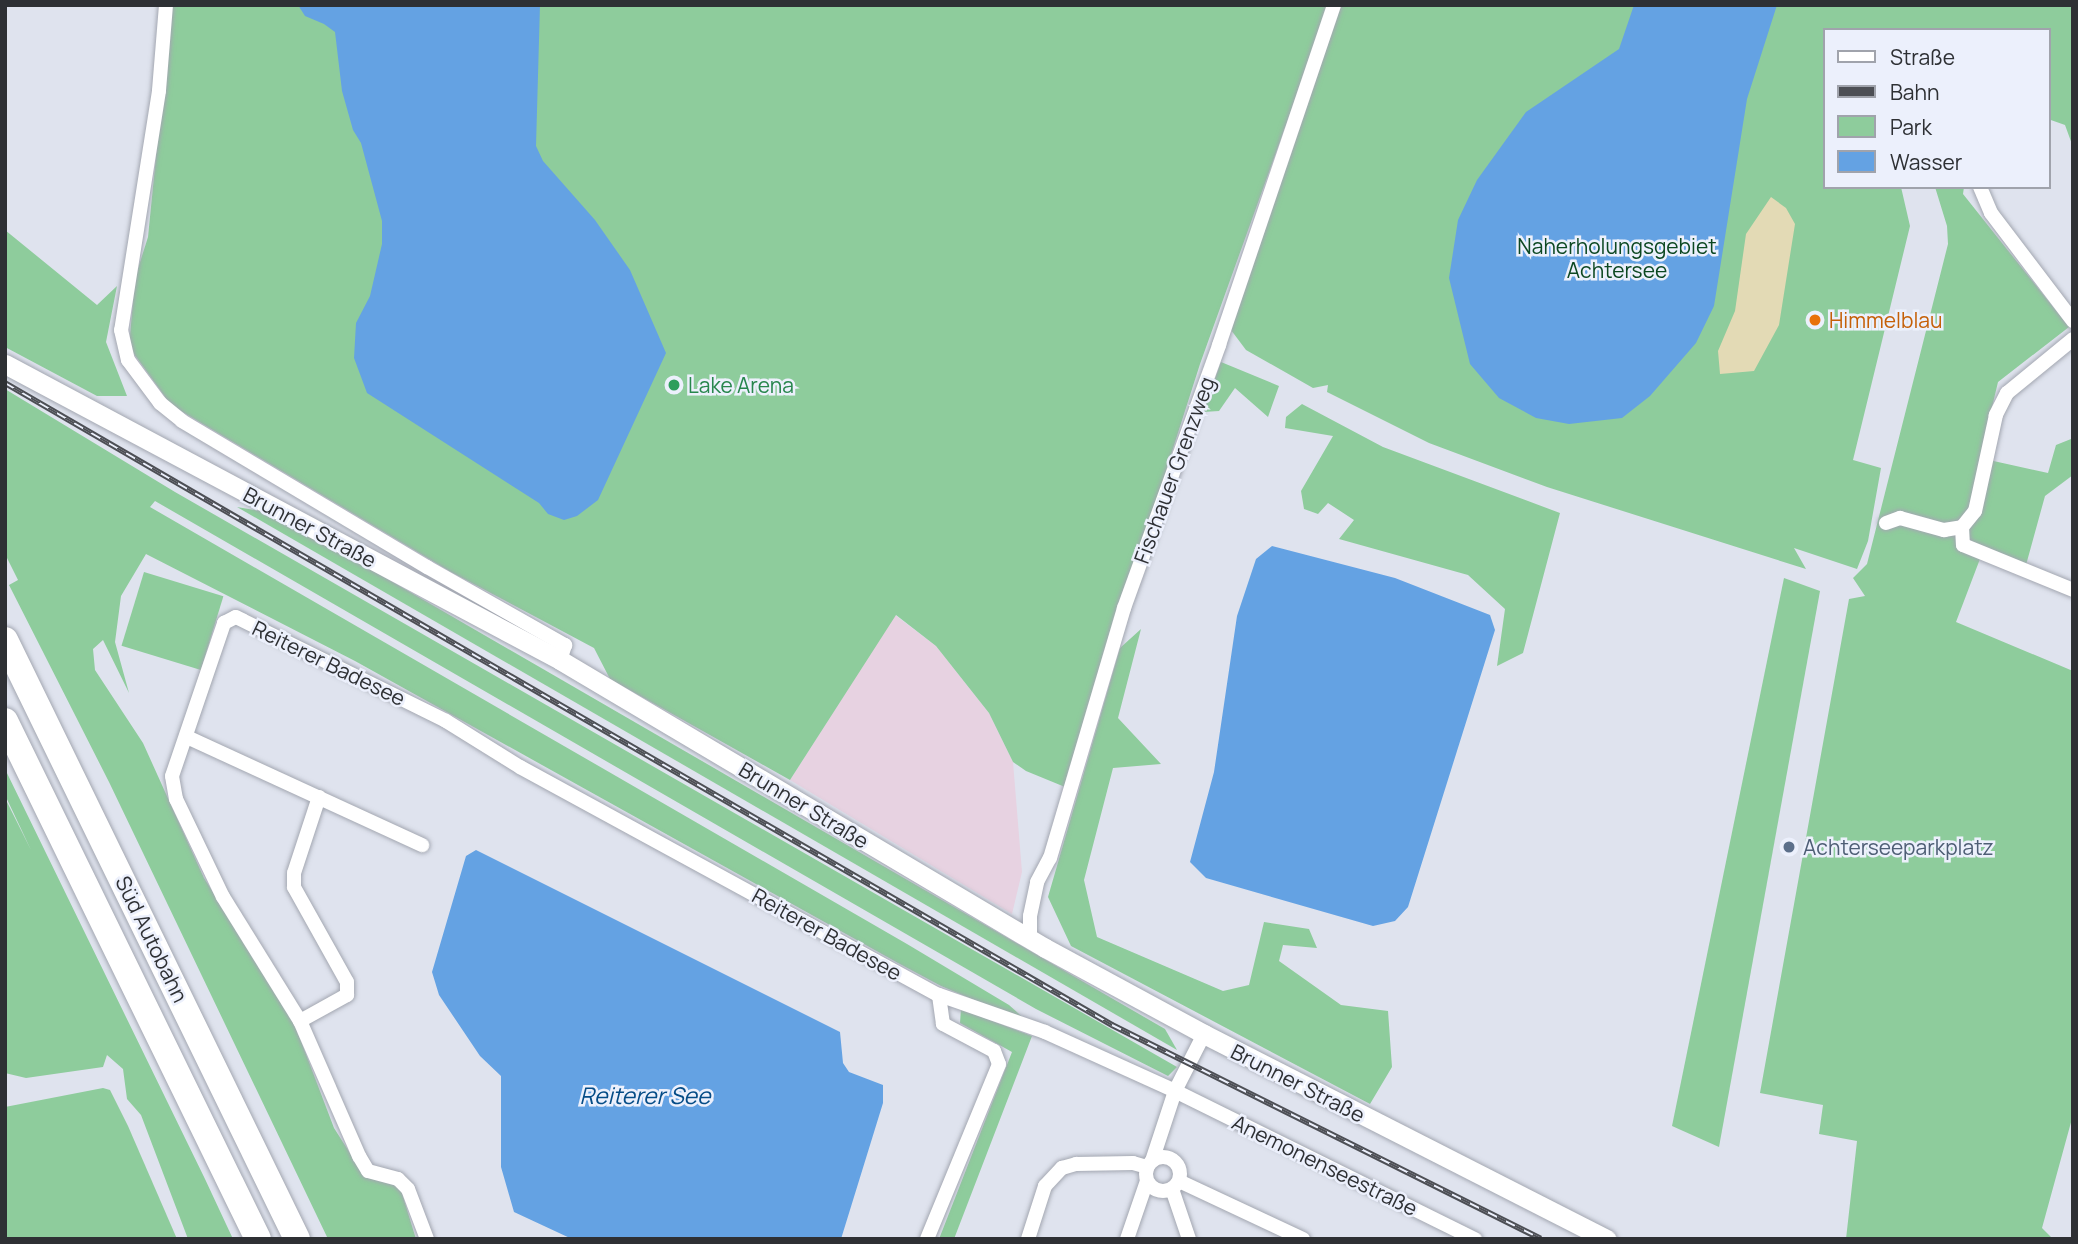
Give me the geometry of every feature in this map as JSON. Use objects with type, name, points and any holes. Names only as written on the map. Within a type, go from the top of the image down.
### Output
[{"type":"highway","name":"Süd Autobahn","points":[[5,640],[297,1239]]},
{"type":"highway","name":"Süd Autobahn","points":[[5,721],[258,1239]]},
{"type":"main road","name":"Brunner Straße","points":[[5,365],[559,660],[1030,939],[1204,1034],[1607,1239]]},
{"type":"street","points":[[166,5],[159,90],[121,330],[128,359],[160,403],[182,421],[427,567],[565,645],[559,660]]},
{"type":"street","name":"Fischauer Grenzweg","points":[[1030,939],[1030,916],[1037,882],[1050,858],[1124,608],[1219,345],[1334,5]]},
{"type":"street","points":[[1981,189],[1991,213],[2073,321]]},
{"type":"street","points":[[1886,523],[1900,518],[1944,530],[1962,527],[1975,511],[1996,415],[2007,393],[2073,339]]},
{"type":"street","points":[[1962,527],[1963,545],[2073,590]]},
{"type":"street","name":"Reiterer Badesee","points":[[427,1239],[408,1189],[397,1179],[368,1171],[359,1156],[300,1021],[223,897],[176,799],[172,776],[224,623],[236,617],[446,720],[532,773],[939,995],[1045,1032],[1175,1091]]},
{"type":"street","points":[[187,737],[422,845]]},
{"type":"street","points":[[300,1021],[346,995],[347,982],[293,887],[294,873],[319,797]]},
{"type":"street","points":[[927,1239],[999,1064],[994,1051],[943,1024],[939,995]]},
{"type":"street","points":[[1128,1239],[1175,1091],[1204,1034]]},
{"type":"street","name":"Anemonenseestraße","points":[[1175,1091],[1475,1239]]},
{"type":"street","points":[[1165,1124],[1180,1171],[1176,1185],[1189,1239]]},
{"type":"street","points":[[1149,1170],[1161,1157],[1175,1162]]},
{"type":"street","points":[[1028,1239],[1045,1186],[1062,1168],[1076,1164],[1133,1163],[1149,1170],[1161,1192],[1176,1185],[1303,1239]]},
{"type":"shaded area","points":[[895,615],[936,646],[989,713],[1013,762],[1022,872],[1012,914],[790,780]]},
{"type":"green space","name":"Lake Arena","points":[[171,5],[1329,5],[1200,364],[1065,787],[1026,771],[1013,762],[989,713],[936,646],[896,615],[790,780],[610,679],[594,648],[451,572],[171,405],[129,347],[135,278],[148,237]]},
{"type":"green space","name":"Naherholungsgebiet Achtersee","points":[[1340,5],[2073,5],[2073,147],[2065,125],[2050,120],[2050,28],[1822,28],[1822,189],[1901,189],[1910,226],[1853,460],[1881,468],[1868,541],[1857,569],[1794,548],[1806,569],[1547,487],[1429,443],[1327,392],[1328,385],[1313,388],[1246,350],[1231,330]]},
{"type":"green space","points":[[1936,189],[1964,189],[1963,194],[2069,327],[1998,382],[1980,458],[2048,473],[2056,445],[2071,439],[2073,475],[2045,496],[2026,565],[1983,551],[1956,622],[2073,671],[2073,1115],[2042,1228],[2053,1239],[1846,1239],[1857,1141],[1819,1134],[1823,1105],[1760,1093],[1849,599],[1865,596],[1853,578],[1867,564],[1948,244],[1947,226]]},
{"type":"green space","points":[[5,230],[97,305],[117,286],[106,342],[127,396],[97,396],[5,347]]},
{"type":"green space","points":[[1221,362],[1279,386],[1268,417],[1235,388],[1219,411],[1203,412]]},
{"type":"green space","points":[[5,389],[175,492],[1177,1067],[1168,1076],[1036,1009],[155,501],[150,507],[907,944],[1009,1005],[1029,1023],[941,986],[355,661],[146,554],[121,596],[115,642],[129,693],[103,640],[93,649],[95,670],[143,743],[204,878],[293,1020],[334,1128],[362,1172],[394,1181],[401,1190],[416,1239],[328,1239],[109,782],[9,585],[18,580],[5,554]]},
{"type":"green space","points":[[1302,404],[1383,447],[1560,513],[1523,653],[1497,666],[1505,609],[1468,575],[1339,539],[1354,520],[1328,503],[1318,514],[1304,509],[1301,491],[1333,436],[1285,428],[1286,417]]},
{"type":"green space","points":[[237,507],[260,511],[372,570],[1165,1029],[1177,1050]]},
{"type":"green space","points":[[144,572],[223,596],[201,670],[121,646]]},
{"type":"green space","points":[[1784,578],[1820,591],[1719,1147],[1672,1126]]},
{"type":"green space","points":[[1141,629],[1118,718],[1161,764],[1113,768],[1084,880],[1097,937],[1223,991],[1249,985],[1264,922],[1309,929],[1317,948],[1283,945],[1279,961],[1341,1005],[1388,1011],[1392,1067],[1370,1104],[1071,946],[1048,897],[1120,648]]},
{"type":"green space","points":[[5,769],[233,1239],[188,1239],[141,1115],[127,1099],[123,1069],[107,1055],[103,1067],[26,1078],[5,1073],[5,798],[31,850],[5,795]]},
{"type":"green space","points":[[961,1009],[1032,1036],[954,1239],[939,1239],[1012,1052],[960,1023]]},
{"type":"green space","points":[[103,1088],[110,1090],[128,1126],[177,1239],[5,1239],[5,1107]]},
{"type":"sand","points":[[1771,197],[1786,208],[1795,224],[1779,325],[1754,371],[1720,374],[1718,351],[1735,311],[1746,234]]},
{"type":"water","points":[[298,5],[540,5],[536,146],[543,161],[595,220],[630,270],[666,353],[598,500],[577,516],[564,520],[548,514],[539,503],[367,393],[354,358],[356,323],[370,296],[382,244],[382,221],[361,143],[353,130],[342,91],[335,32],[305,16]]},
{"type":"water","points":[[1634,5],[1777,5],[1747,99],[1714,306],[1696,343],[1650,396],[1622,418],[1569,424],[1536,418],[1499,398],[1470,364],[1449,278],[1458,220],[1477,180],[1526,112],[1619,49]]},
{"type":"water","points":[[1272,546],[1395,578],[1490,615],[1495,630],[1408,907],[1395,921],[1373,926],[1206,878],[1190,862],[1214,772],[1237,616],[1256,559]]},
{"type":"water","name":"Reiterer See","points":[[476,850],[840,1032],[843,1063],[849,1072],[883,1085],[883,1103],[841,1239],[572,1239],[514,1212],[501,1167],[501,1076],[480,1056],[439,995],[432,972],[466,856]]},
{"type":"railway","points":[[5,383],[1112,1025],[1541,1239]]},
{"type":"place","name":"Himmelblau","points":[[1815,320]]},
{"type":"place","name":"Lake Arena","points":[[674,385]]},
{"type":"place","name":"Achterseeparkplatz","points":[[1789,847]]}]
